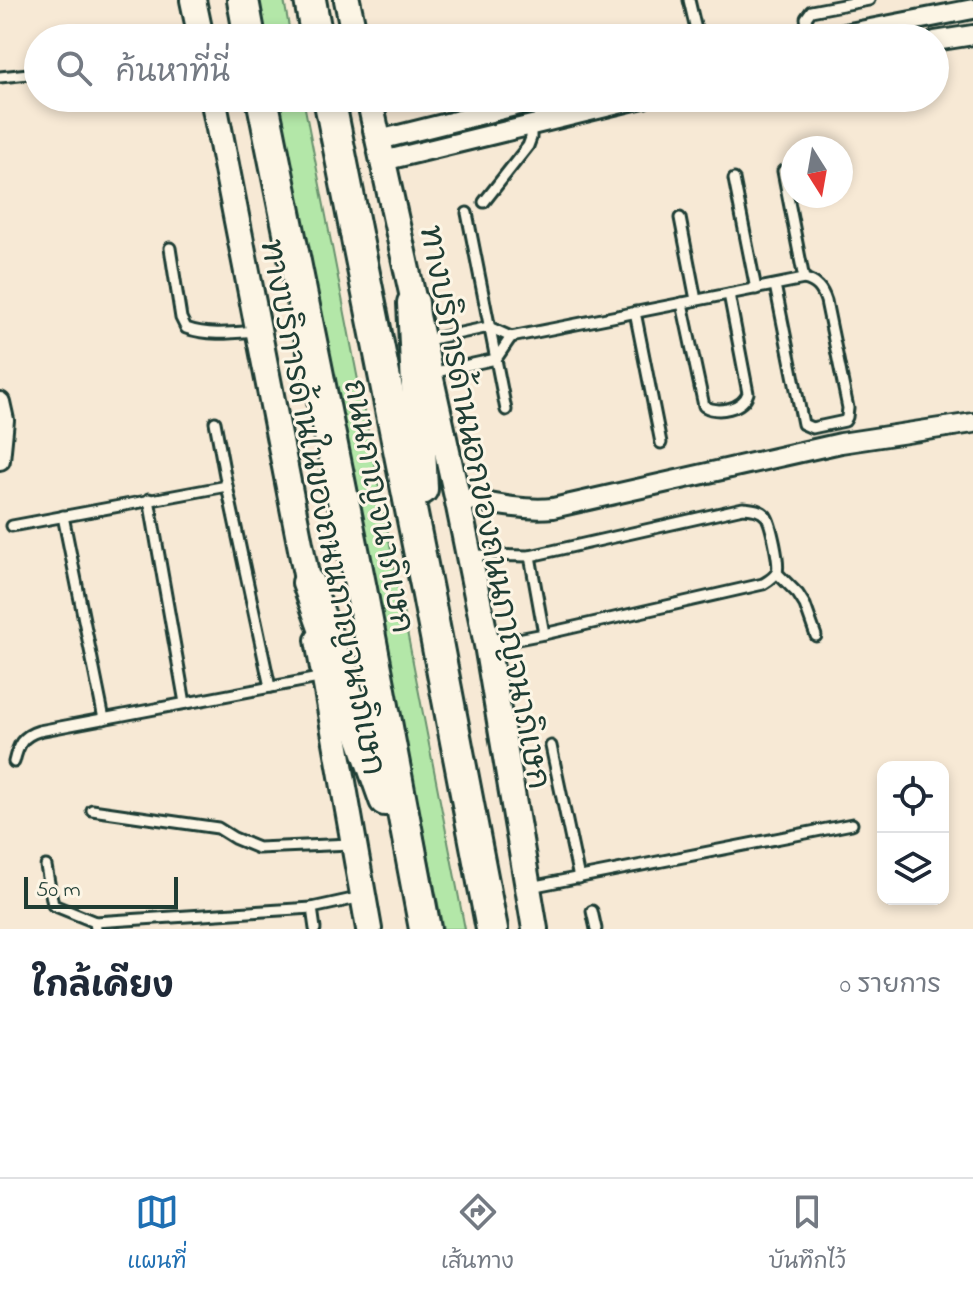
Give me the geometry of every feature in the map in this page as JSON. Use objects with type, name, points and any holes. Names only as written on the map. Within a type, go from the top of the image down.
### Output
[{"type":"highway","points":[[243,0],[247,24]]},
{"type":"highway","points":[[310,0],[314,24]]},
{"type":"highway","name":"ถนนกาญจนาภิเษก","points":[[265,112],[361,589],[425,929]]},
{"type":"highway","name":"ถนนกาญจนาภิเษก","points":[[332,112],[492,929]]},
{"type":"highway","points":[[413,303],[427,590]]},
{"type":"highway","points":[[308,583],[417,889]]},
{"type":"main road","points":[[193,0],[198,24]]},
{"type":"main road","points":[[347,0],[352,24]]},
{"type":"main road","name":"ทางบริการด้านในของถนนกาญจนาภิเษก","points":[[216,112],[308,583],[369,929]]},
{"type":"main road","name":"ทางบริการด้านนอกของถนนกาญจนาภิเษก","points":[[372,112],[487,645],[535,929]]},
{"type":"street","points":[[888,24],[928,9],[973,9]]},
{"type":"street","points":[[949,39],[973,35]]},
{"type":"street","points":[[381,151],[503,112]]},
{"type":"street","points":[[381,151],[497,135],[531,125],[556,112]]},
{"type":"street","points":[[0,402],[4,420],[0,460]]},
{"type":"street","points":[[457,497],[537,510],[553,508],[841,443],[973,423]]},
{"type":"lane","points":[[689,0],[695,24]]},
{"type":"lane","points":[[807,24],[806,18],[811,11],[869,0]]},
{"type":"lane","points":[[0,77],[24,74]]},
{"type":"lane","points":[[484,202],[528,146],[531,125]]},
{"type":"lane","points":[[734,179],[756,289]]},
{"type":"lane","points":[[790,208],[804,279]]},
{"type":"lane","points":[[467,213],[506,410]]},
{"type":"lane","points":[[680,218],[696,300]]},
{"type":"lane","points":[[170,248],[181,318],[186,328],[217,333],[259,331]]},
{"type":"lane","points":[[423,341],[489,327],[511,337],[804,279],[817,284],[826,301],[848,408],[847,417],[841,422],[812,428],[803,424],[775,285]]},
{"type":"lane","points":[[682,303],[704,406],[712,410],[728,409],[747,399],[748,393],[729,294]]},
{"type":"lane","points":[[635,312],[661,443]]},
{"type":"lane","points":[[430,373],[496,359],[511,337]]},
{"type":"lane","points":[[215,422],[270,687]]},
{"type":"lane","points":[[12,526],[227,486]]},
{"type":"lane","points":[[149,499],[185,703]]},
{"type":"lane","points":[[469,555],[530,556],[743,508],[765,515],[778,565],[777,573],[763,584],[487,645]]},
{"type":"lane","points":[[63,516],[104,719]]},
{"type":"lane","points":[[530,556],[544,634]]},
{"type":"lane","points":[[777,573],[805,605],[816,636]]},
{"type":"lane","points":[[14,762],[18,746],[30,734],[324,677]]},
{"type":"lane","points":[[551,746],[579,878]]},
{"type":"lane","points":[[92,810],[218,828],[258,848],[354,844]]},
{"type":"lane","points":[[528,888],[852,824]]},
{"type":"lane","points":[[46,866],[53,905],[95,926],[312,908],[363,896]]},
{"type":"lane","points":[[312,908],[315,929]]},
{"type":"lane","points":[[592,911],[596,929]]},
{"type":"green space","points":[[257,0],[284,0],[288,24],[261,24]]},
{"type":"green space","points":[[279,112],[306,112],[465,929],[443,929]]}]
